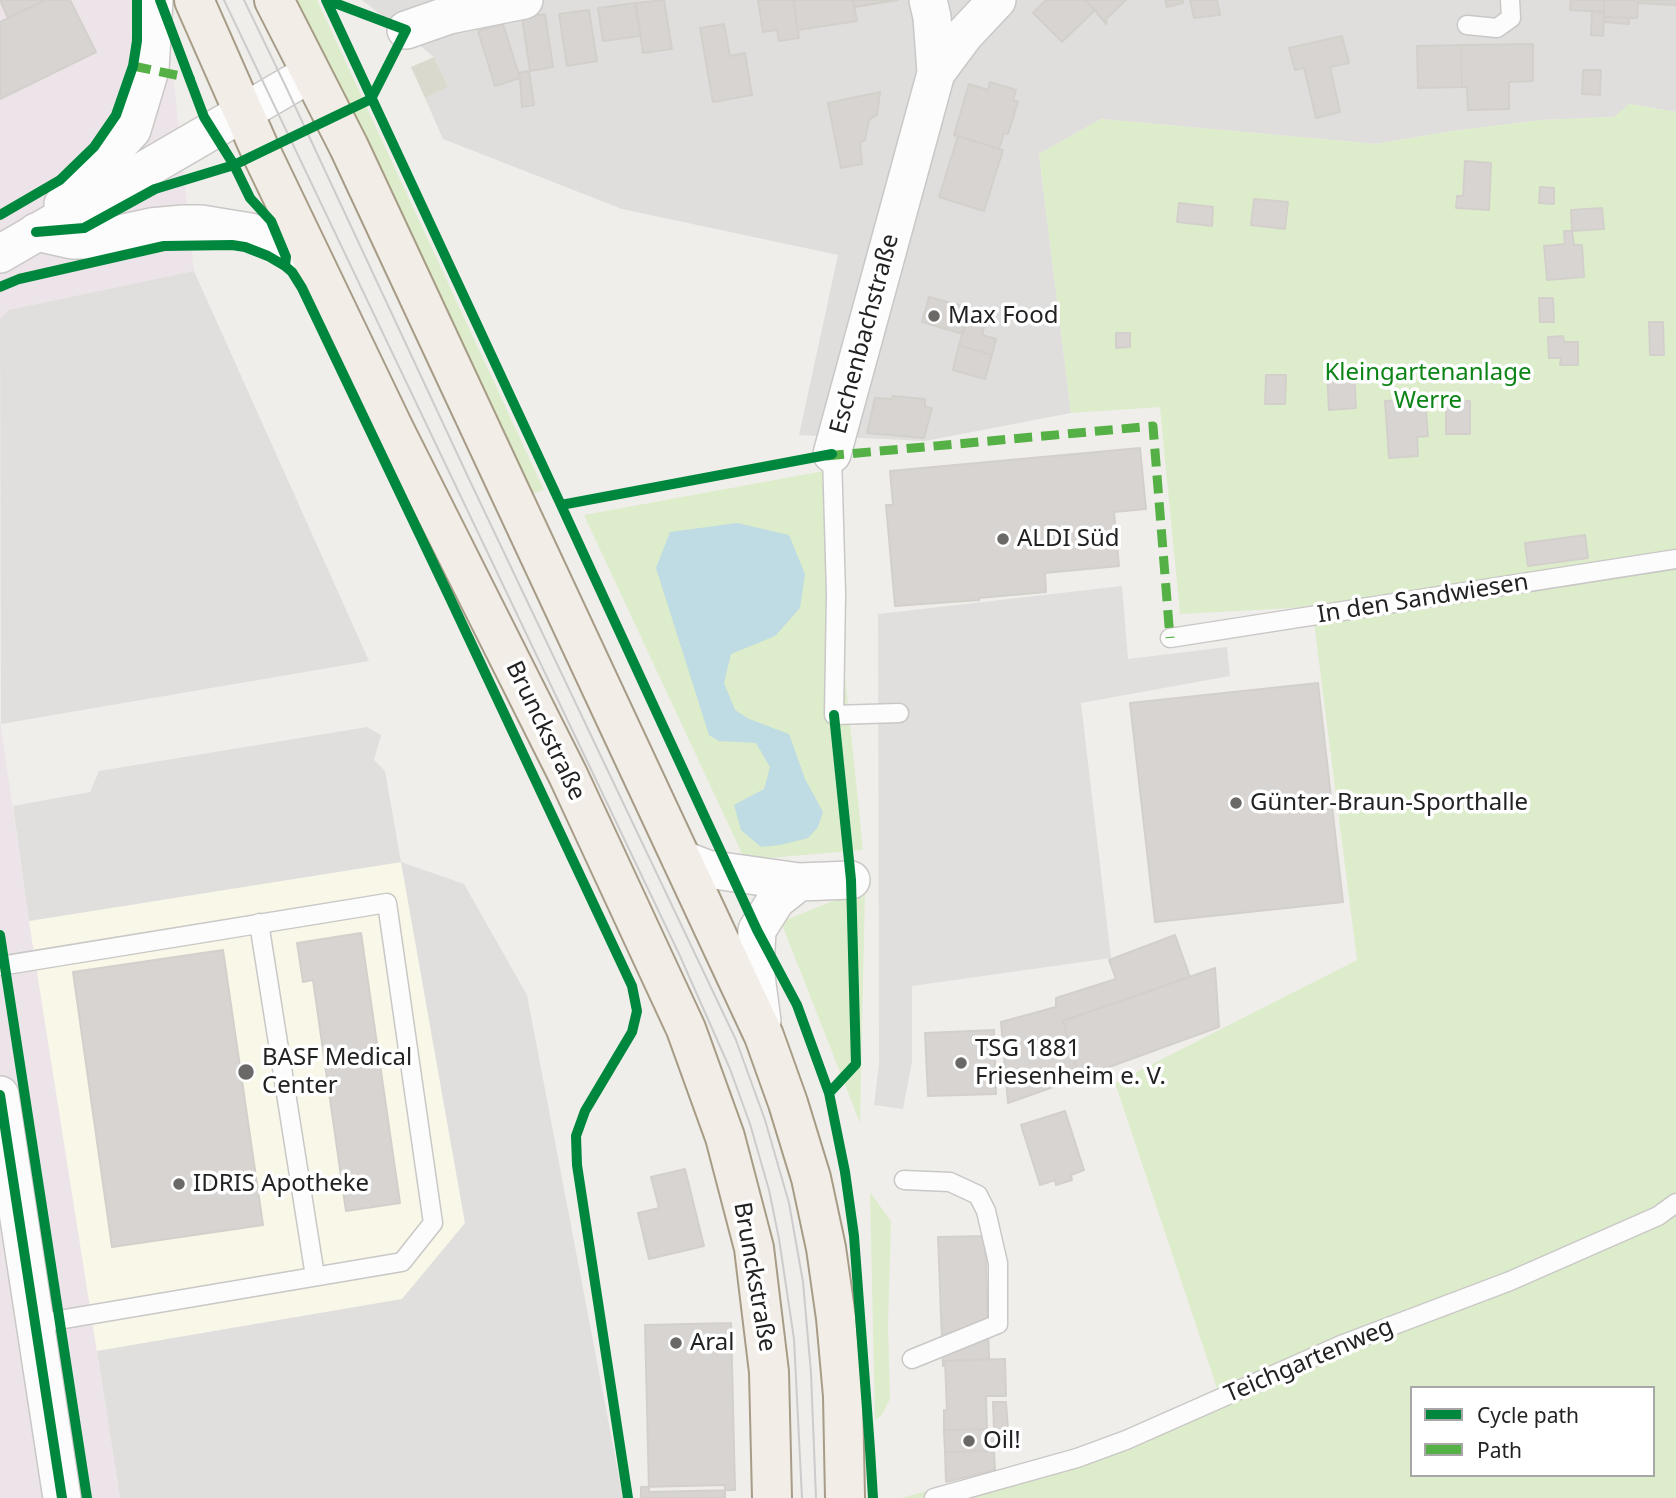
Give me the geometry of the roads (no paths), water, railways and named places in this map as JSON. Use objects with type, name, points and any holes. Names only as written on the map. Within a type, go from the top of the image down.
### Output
[{"type":"main road","name":"Brunckstraße","points":[[194,0],[317,269],[394,429],[568,775],[690,1041],[725,1137],[754,1248],[769,1372],[772,1498]]},
{"type":"main road","points":[[274,0],[355,160],[764,1036],[811,1178],[826,1248],[843,1396],[845,1498]]},
{"type":"street","points":[[36,232],[132,130],[150,69],[154,0]]},
{"type":"street","name":"Eschenbachstraße","points":[[832,454],[936,73],[932,17],[928,0]]},
{"type":"street","points":[[936,73],[965,34],[997,0]]},
{"type":"street","points":[[406,30],[449,15],[507,1]]},
{"type":"street","points":[[0,254],[310,73]]},
{"type":"street","points":[[36,232],[72,240],[91,240],[151,227],[201,224],[250,232],[278,240],[294,249],[317,269]]},
{"type":"street","points":[[681,859],[707,869],[799,882],[851,880]]},
{"type":"street","points":[[764,1036],[755,969],[757,930],[776,900],[799,882]]},
{"type":"street","points":[[0,1095],[62,1498]]},
{"type":"lane","points":[[1467,25],[1497,28],[1511,18],[1510,0]]},
{"type":"lane","name":"Eschenbachstraße","points":[[832,454],[836,594],[834,715],[899,713]]},
{"type":"lane","name":"In den Sandwiesen","points":[[1170,638],[1676,559]]},
{"type":"lane","points":[[0,966],[387,902],[433,1223],[402,1262],[35,1324]]},
{"type":"lane","points":[[259,923],[315,1276]]},
{"type":"lane","points":[[904,1180],[950,1182],[978,1195],[986,1211],[998,1263],[998,1324],[912,1359]]},
{"type":"lane","name":"Teichgartenweg","points":[[934,1498],[1077,1458],[1126,1440],[1341,1345],[1510,1281],[1658,1216],[1676,1203]]},
{"type":"water","points":[[737,523],[789,535],[805,574],[800,608],[775,636],[731,654],[724,683],[735,710],[749,719],[789,734],[805,779],[823,812],[818,827],[808,838],[761,847],[741,830],[734,805],[764,789],[770,767],[756,743],[719,741],[709,735],[656,568],[670,532]]},
{"type":"tram line","points":[[224,0],[680,956],[730,1069],[750,1124],[769,1190],[779,1239],[794,1339],[802,1498]]},
{"type":"tram line","points":[[244,0],[736,1040],[765,1120],[789,1203],[803,1282],[811,1373],[816,1498]]},
{"type":"place","name":"Max Food","points":[[934,316]]},
{"type":"place","name":"ALDI Süd","points":[[1003,539]]},
{"type":"place","name":"Günter-Braun-Sporthalle","points":[[1236,803]]},
{"type":"place","name":"TSG 1881 Friesenheim e. V.","points":[[961,1063]]},
{"type":"place","name":"BASF Medical Center","points":[[246,1072]]},
{"type":"place","name":"IDRIS Apotheke","points":[[179,1184]]},
{"type":"place","name":"Aral","points":[[676,1343]]},
{"type":"place","name":"Oil!","points":[[969,1441]]},
{"type":"park label","name":"Kleingartenanlage Werre","points":[[1428,387]]}]
